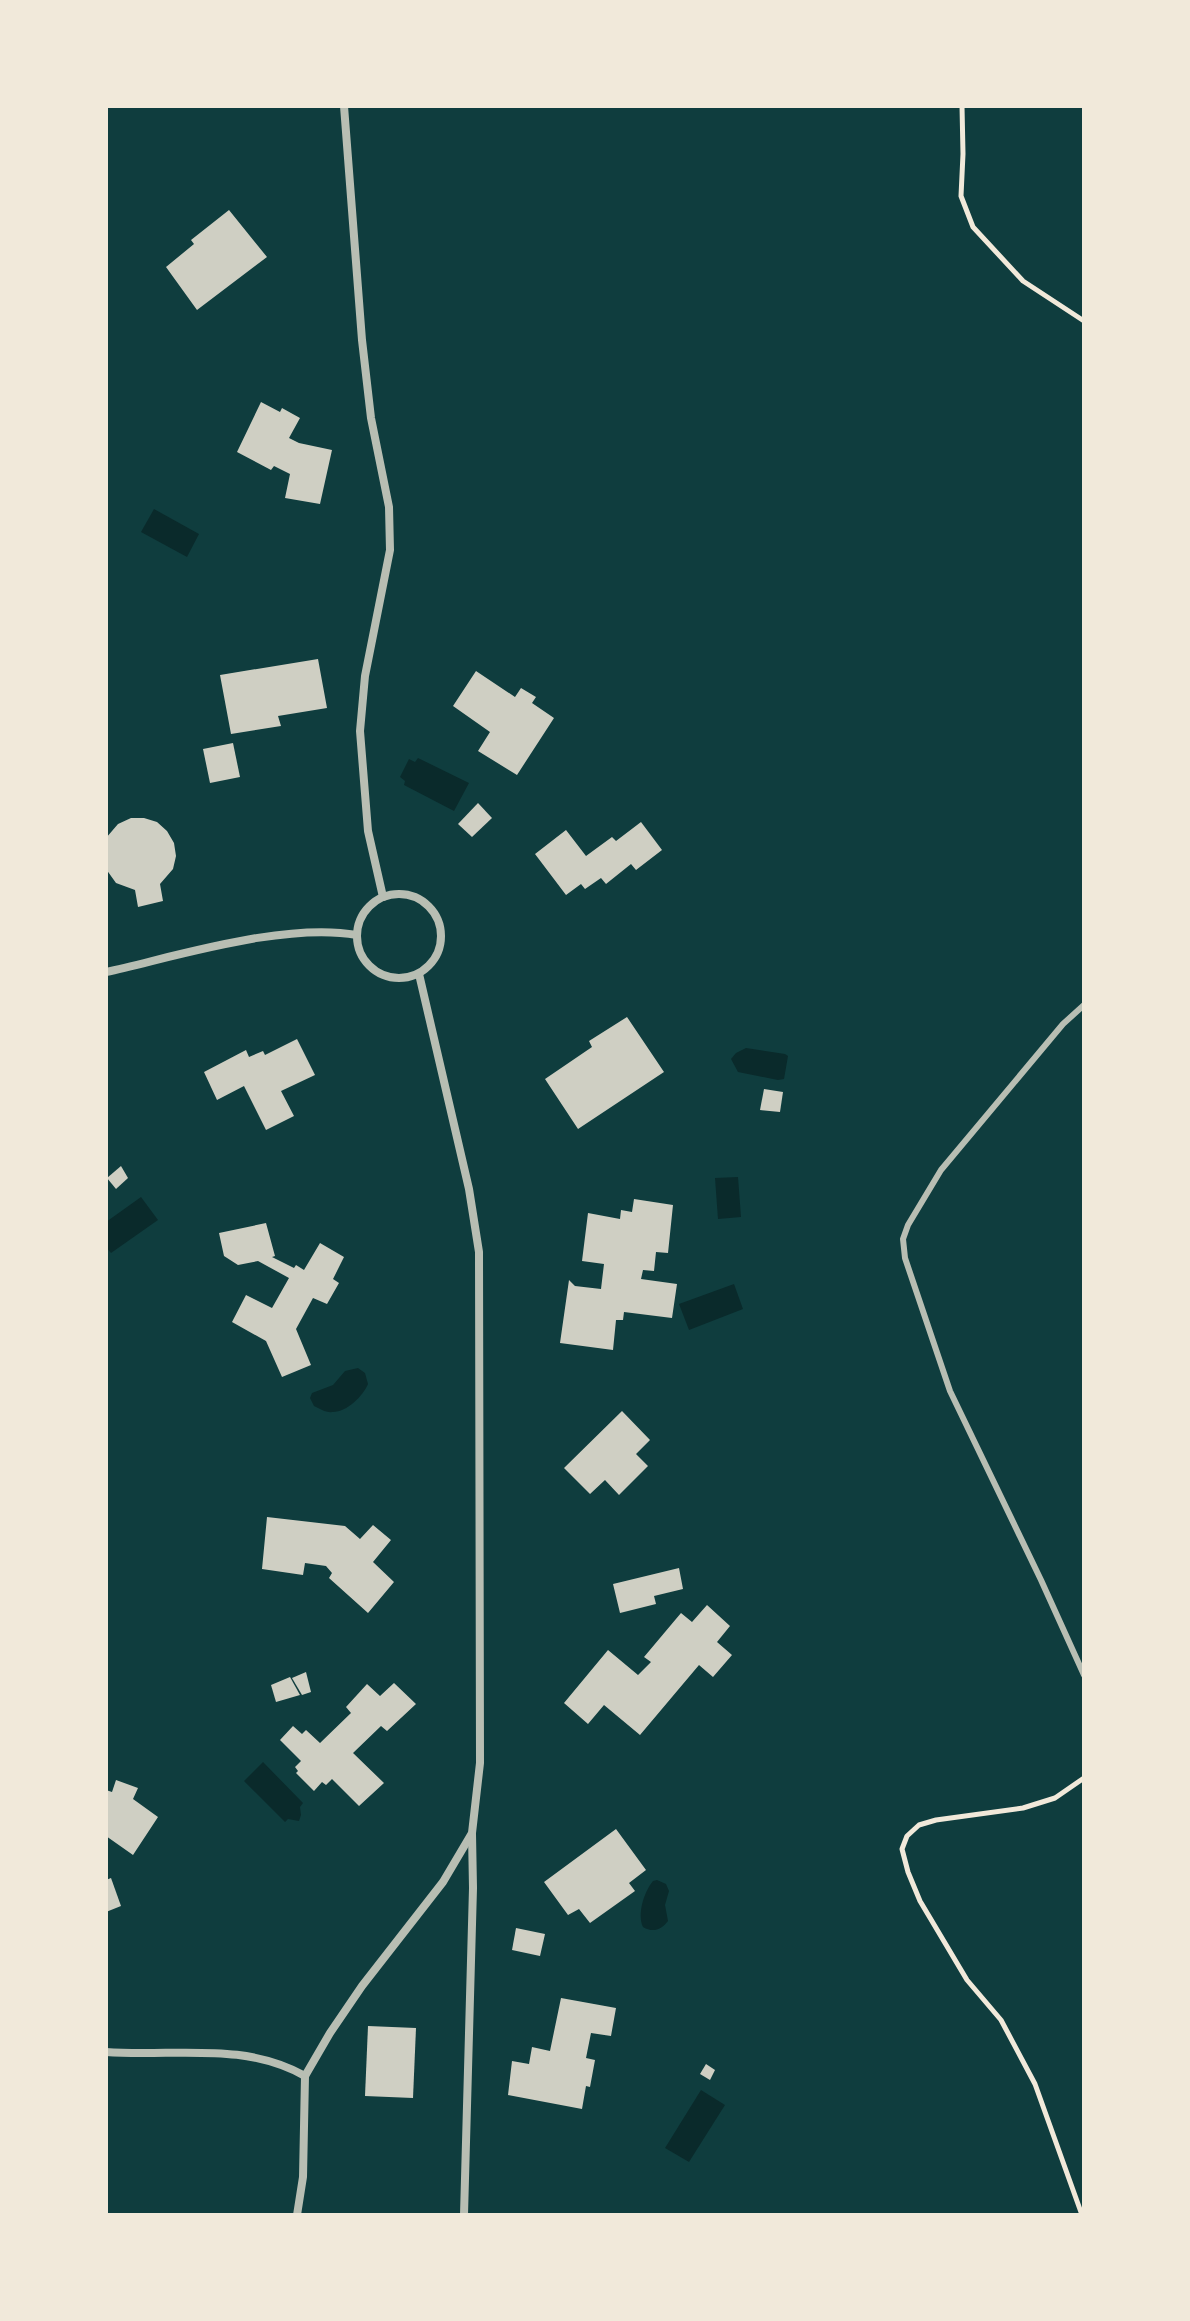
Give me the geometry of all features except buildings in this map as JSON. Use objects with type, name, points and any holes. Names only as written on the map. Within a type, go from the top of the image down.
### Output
[{"type":"street","points":[[344,106],[362,340],[371,418],[389,507],[390,550],[365,676],[360,731],[368,831],[383,897]]},
{"type":"street","points":[[397,894],[411,897],[424,903],[434,913],[441,939],[438,953],[419,974],[402,978],[385,976],[370,967],[360,952],[357,935],[361,919],[370,906],[383,897],[397,894]]},
{"type":"street","points":[[106,972],[244,941],[297,933],[357,935]]},
{"type":"street","points":[[419,974],[469,1189],[479,1252],[480,1748],[472,1833],[464,2215]]},
{"type":"street","points":[[297,2215],[303,2177],[305,2076],[362,1986],[443,1882],[472,1833]]},
{"type":"street","points":[[106,2052],[218,2052],[259,2057],[305,2076]]},
{"type":"lane","points":[[1084,1005],[1063,1024],[941,1170],[903,1239],[905,1258],[950,1391],[1084,1675]]},
{"type":"path","points":[[962,106],[961,196],[973,227],[1023,281],[1084,321]]},
{"type":"path","points":[[1082,2215],[1035,2084],[1001,2020],[967,1980],[920,1901],[902,1849],[907,1836],[919,1825],[1023,1808],[1055,1798],[1084,1778]]},
{"type":"water","points":[[154,509],[199,534],[187,557],[141,532]]},
{"type":"water","points":[[418,758],[469,783],[454,811],[404,785],[405,781],[400,777],[409,759],[415,762]]},
{"type":"water","points":[[746,1048],[788,1056],[784,1079],[738,1072],[731,1059]]},
{"type":"water","points":[[738,1177],[741,1217],[718,1219],[715,1178]]},
{"type":"water","points":[[141,1197],[158,1220],[111,1253],[106,1247],[106,1222]]},
{"type":"water","points":[[734,1284],[743,1309],[689,1330],[679,1304]]},
{"type":"water","points":[[358,1368],[365,1373],[368,1384],[354,1402],[333,1412],[314,1406],[310,1398],[312,1393],[333,1385],[345,1371]]},
{"type":"water","points":[[263,1762],[303,1803],[299,1821],[288,1819],[285,1822],[244,1781]]},
{"type":"water","points":[[657,1880],[666,1884],[669,1891],[665,1905],[668,1921],[660,1928],[650,1930],[643,1927],[641,1910],[647,1891]]},
{"type":"water","points":[[701,2090],[725,2105],[689,2162],[665,2148]]}]
